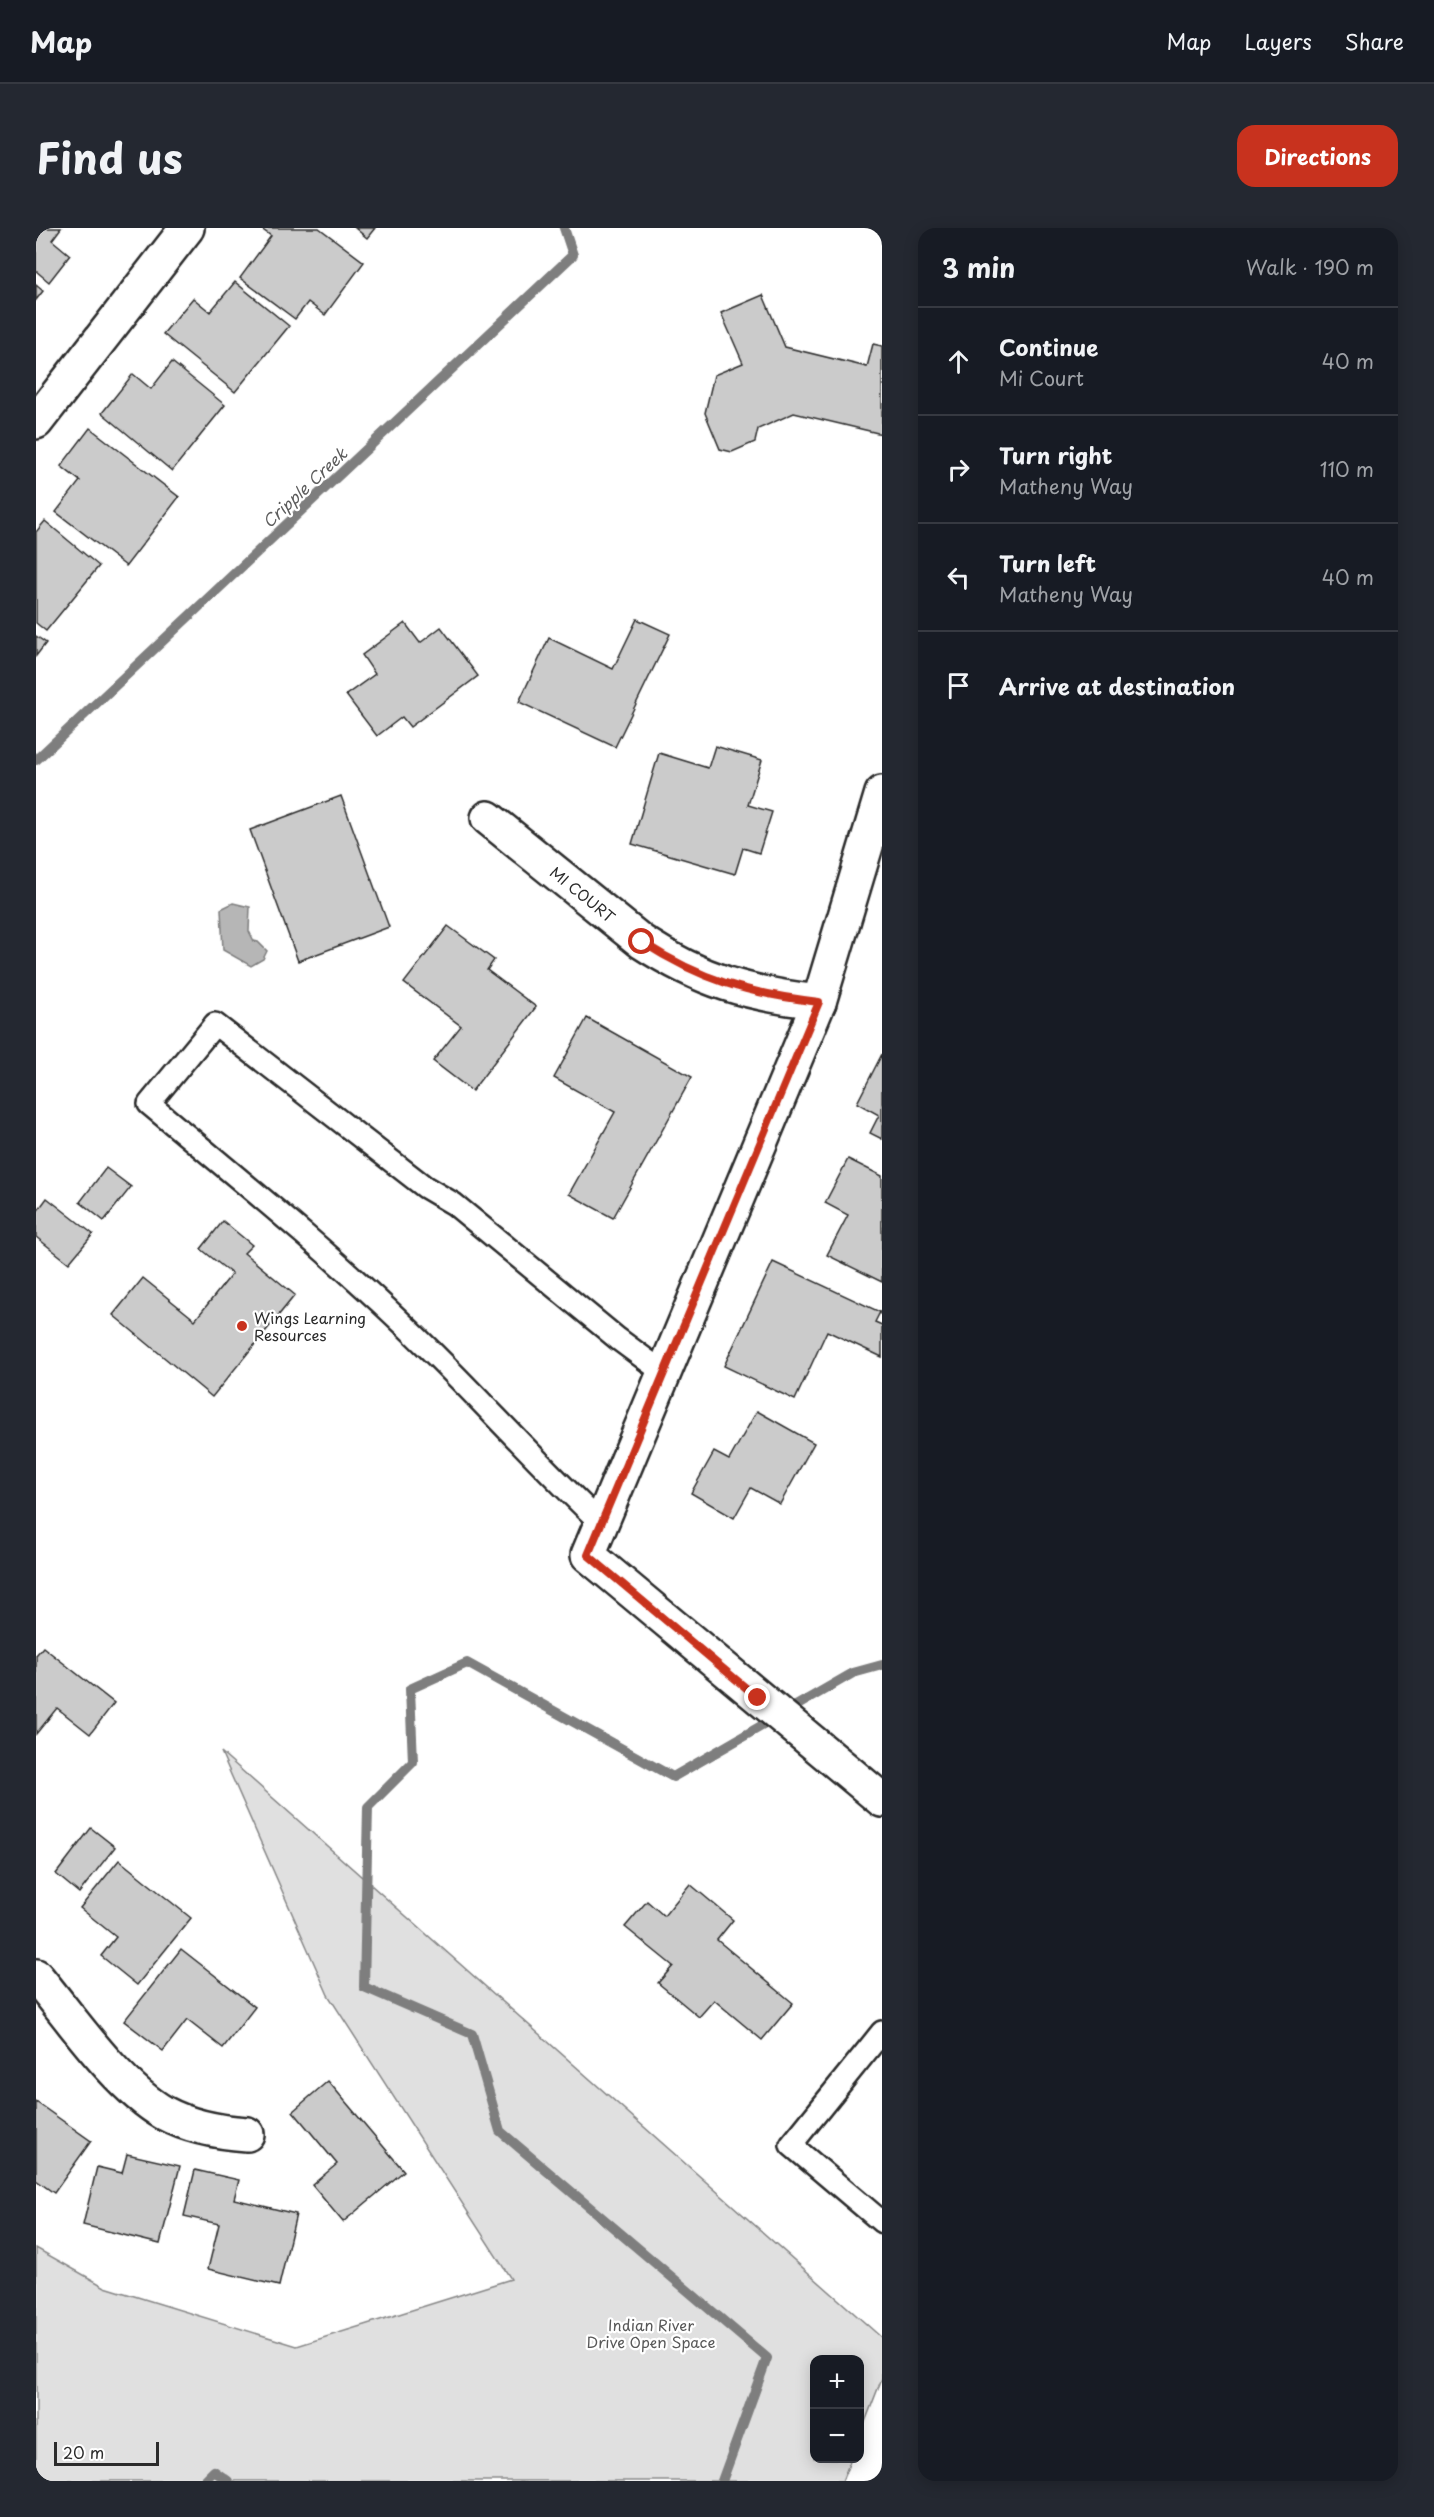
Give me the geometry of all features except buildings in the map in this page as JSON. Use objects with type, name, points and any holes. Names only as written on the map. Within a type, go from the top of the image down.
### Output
[{"type":"street","points":[[36,422],[187,228]]},
{"type":"street","points":[[882,792],[819,1002],[588,1555],[882,1800]]},
{"type":"street","name":"MI COURT","points":[[488,818],[642,942],[664,957],[714,981],[767,996],[819,1002]]},
{"type":"street","points":[[36,1976],[141,2097],[164,2113],[190,2124],[218,2132],[247,2134]]},
{"type":"lane","points":[[601,1523],[557,1482],[421,1341],[283,1215],[149,1104],[215,1024],[425,1187],[454,1204],[618,1339],[664,1373]]},
{"type":"lane","points":[[882,2032],[791,2145],[882,2222]]},
{"type":"green space","name":"Indian River Drive Open Space","points":[[221,1752],[882,2338],[882,2378],[864,2425],[864,2355],[810,2355],[810,2463],[849,2463],[842,2481],[36,2481],[36,2248],[105,2287],[297,2346],[511,2279],[328,1995]]},
{"type":"shaded area","points":[[233,903],[250,907],[249,931],[254,941],[267,951],[263,959],[251,966],[223,950],[221,909]]},
{"type":"waterway","name":"Cripple Creek","points":[[36,760],[573,255],[564,228]]},
{"type":"waterway","points":[[722,2481],[767,2358],[500,2131],[472,2034],[364,1987],[368,1807],[413,1762],[410,1689],[467,1663],[673,1777],[853,1673],[882,1665]]},
{"type":"waterway","points":[[204,2481],[214,2471],[228,2481]]},
{"type":"place","name":"Wings Learning Resources","points":[[242,1326]]},
{"type":"route","points":[[642,942],[664,957],[714,981],[767,996],[819,1002],[588,1555],[758,1698]]}]
